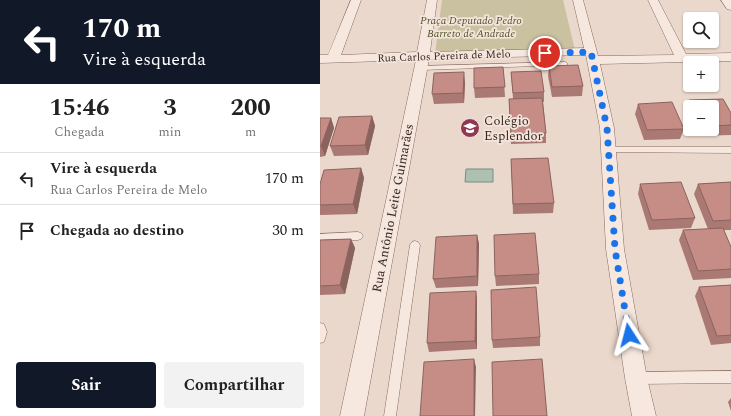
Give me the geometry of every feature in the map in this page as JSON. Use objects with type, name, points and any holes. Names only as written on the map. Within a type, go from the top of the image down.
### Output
[{"type":"street","points":[[333,59],[356,0]]},
{"type":"street","name":"Rua Antônio Leite Guimarães","points":[[352,416],[422,62],[432,0]]},
{"type":"street","points":[[578,0],[592,56],[607,128],[610,150],[615,249],[636,378],[644,416]]},
{"type":"street","points":[[653,0],[682,58]]},
{"type":"street","points":[[726,0],[731,7]]},
{"type":"street","name":"Rua Carlos Pereira de Melo","points":[[320,59],[422,62],[592,56],[682,58],[731,57]]},
{"type":"lane","points":[[422,62],[565,64]]},
{"type":"lane","points":[[610,150],[731,150]]},
{"type":"lane","points":[[320,238],[358,236]]},
{"type":"lane","points":[[390,416],[415,246]]},
{"type":"lane","points":[[320,328],[320,338]]},
{"type":"lane","points":[[636,378],[731,377]]},
{"type":"green space","name":"Praça Deputado Pedro Barreto de Andrade","points":[[442,0],[563,0],[575,50],[435,54]]},
{"type":"shaded area","points":[[466,169],[493,169],[493,182],[465,182]]},
{"type":"building","points":[[578,65],[583,86],[552,87],[549,66]]},
{"type":"building","points":[[503,67],[505,87],[474,88],[474,68]]},
{"type":"building","points":[[541,71],[544,92],[513,93],[511,72]]},
{"type":"building","points":[[464,72],[463,93],[432,94],[434,73]]},
{"type":"building","points":[[542,98],[546,133],[511,134],[509,99]]},
{"type":"building","points":[[723,99],[731,113],[731,125],[719,126],[719,100],[689,100]]},
{"type":"building","points":[[672,102],[683,129],[647,130],[638,104]]},
{"type":"building","points":[[372,116],[365,145],[330,146],[339,117]]},
{"type":"building","points":[[320,118],[331,118],[321,146],[320,146]]},
{"type":"building","points":[[548,158],[554,203],[513,204],[511,159]]},
{"type":"building","points":[[361,168],[353,204],[320,205],[320,184],[324,170]]},
{"type":"building","points":[[681,182],[695,218],[652,220],[640,184]]},
{"type":"building","points":[[731,182],[731,220],[713,221],[698,184]]},
{"type":"building","points":[[723,228],[731,247],[731,269],[698,271],[683,230]]},
{"type":"building","points":[[535,233],[539,274],[495,276],[494,235]]},
{"type":"building","points":[[477,235],[477,276],[433,279],[436,237]]},
{"type":"building","points":[[351,239],[340,285],[320,286],[320,240]]},
{"type":"building","points":[[731,285],[731,335],[717,336],[699,287]]},
{"type":"building","points":[[536,287],[540,337],[492,340],[491,290]]},
{"type":"building","points":[[476,291],[475,341],[427,343],[430,293]]},
{"type":"building","points":[[474,359],[474,416],[420,416],[424,362]]},
{"type":"building","points":[[542,359],[547,416],[493,416],[492,362]]},
{"type":"place","name":"Colégio Esplendor","points":[[470,128]]},
{"type":"route","points":[[545,53],[591,52],[607,128],[612,175],[615,249],[629,335]]}]
